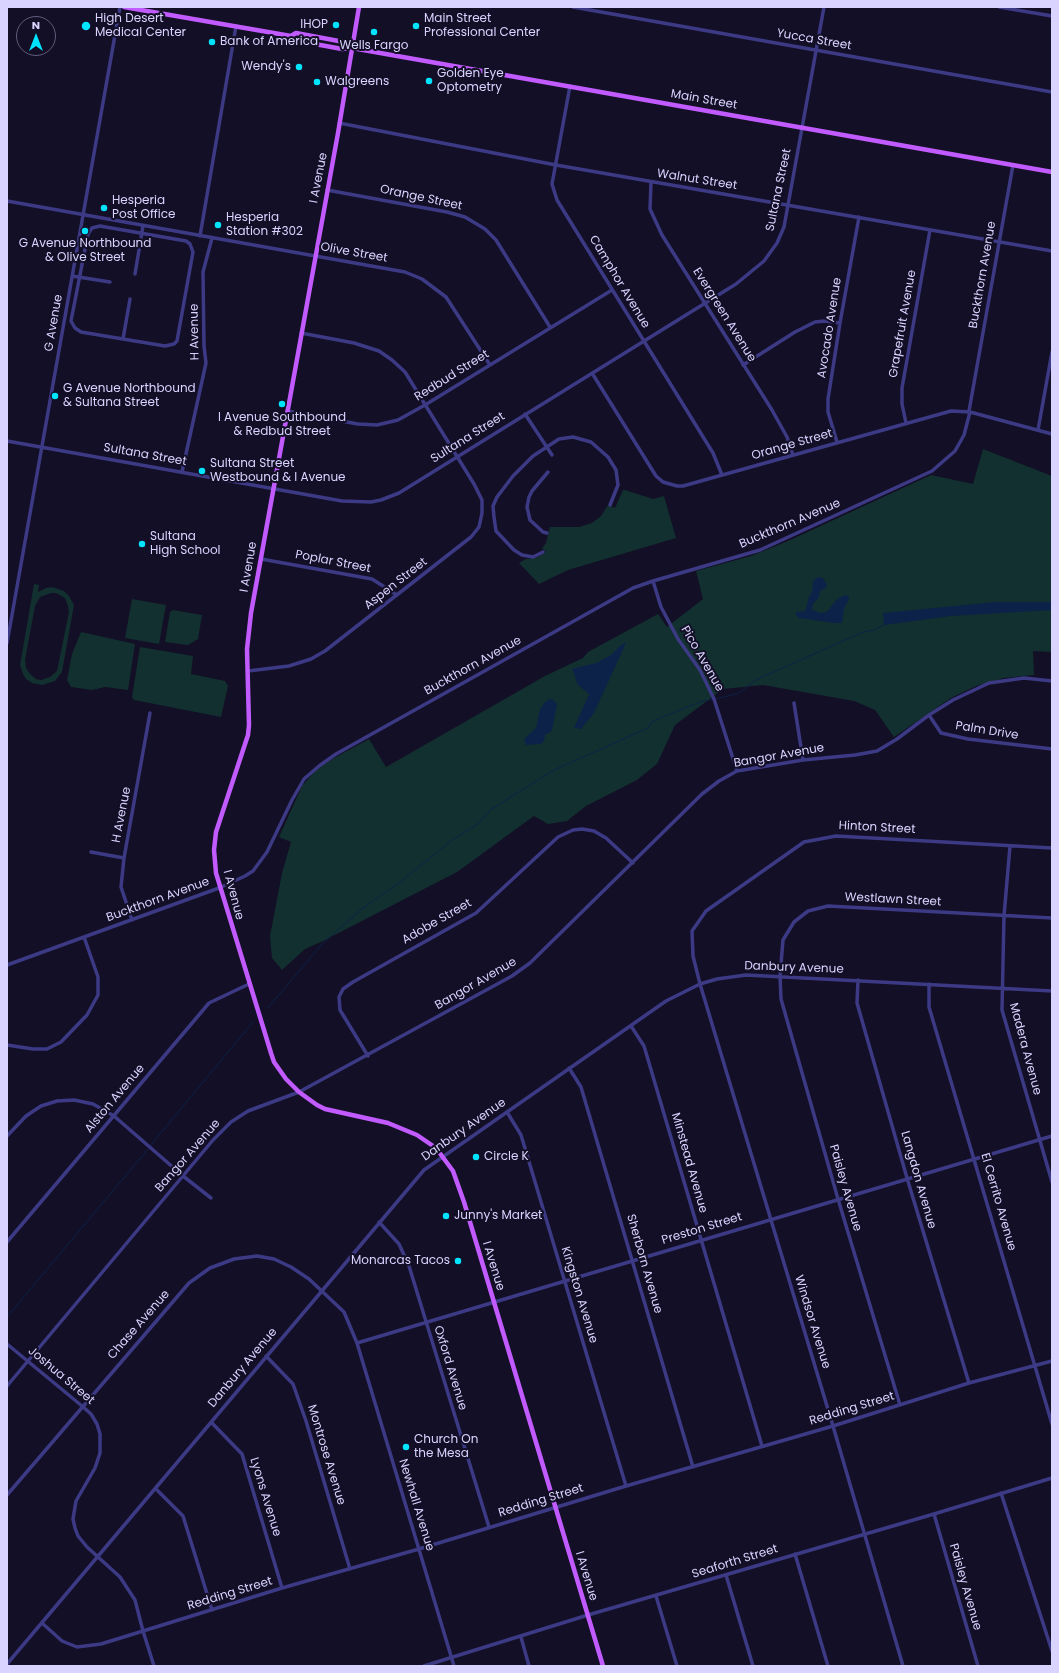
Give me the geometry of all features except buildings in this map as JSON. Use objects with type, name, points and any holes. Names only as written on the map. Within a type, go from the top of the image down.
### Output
[{"type":"main road","name":"Main Street","points":[[124,7],[291,36],[296,33],[344,42],[352,48],[1052,172]]},
{"type":"main road","name":"I Avenue","points":[[359,7],[249,627],[247,649],[248,735],[219,822],[214,842],[214,865],[219,888],[274,1062],[286,1079],[299,1092],[317,1105],[334,1112],[388,1123],[409,1131],[427,1141],[442,1156],[453,1171],[458,1182],[603,1666]]},
{"type":"street","name":"G Avenue","points":[[7,643],[120,7]]},
{"type":"street","name":"Yucca Street","points":[[573,7],[1052,92]]},
{"type":"street","name":"Sultana Street","points":[[7,441],[342,501],[360,503],[376,501],[399,493],[704,304],[740,281],[764,261],[781,235],[803,127],[824,7]]},
{"type":"street","points":[[999,7],[1052,16]]},
{"type":"street","points":[[200,236],[236,26]]},
{"type":"street","name":"Camphor Avenue","points":[[570,86],[552,184],[557,200],[713,453],[722,475]]},
{"type":"street","name":"Walnut Street","points":[[339,124],[650,182],[1052,251]]},
{"type":"street","name":"Buckthorn Avenue","points":[[7,965],[219,888],[245,876],[260,862],[271,845],[304,779],[321,764],[336,754],[625,592],[653,581],[760,550],[932,471],[955,451],[964,435],[970,412],[1013,165]]},
{"type":"street","name":"Evergreen Avenue","points":[[650,182],[650,209],[659,228],[704,304],[776,417],[787,437],[793,455]]},
{"type":"street","name":"Orange Street","points":[[327,190],[446,212],[465,217],[485,229],[496,240],[550,327]]},
{"type":"street","name":"Olive Street","points":[[7,201],[405,272],[422,279],[446,297],[490,365]]},
{"type":"street","name":"Avocado Avenue","points":[[837,442],[829,415],[828,405],[840,323],[859,217]]},
{"type":"street","points":[[100,226],[186,241],[190,244],[193,252],[177,341],[174,344],[165,346],[81,332],[75,328],[71,321],[80,278],[88,234],[92,228],[100,226]]},
{"type":"street","points":[[134,274],[143,226]]},
{"type":"street","name":"Grapefruit Avenue","points":[[906,423],[902,404],[902,388],[930,230]]},
{"type":"street","name":"H Avenue","points":[[182,472],[206,363],[204,346],[203,272],[212,238]]},
{"type":"street","points":[[72,276],[110,282]]},
{"type":"street","name":"Redbud Street","points":[[287,411],[358,424],[376,425],[398,420],[426,405],[612,290]]},
{"type":"street","points":[[123,339],[130,299]]},
{"type":"street","points":[[743,365],[795,332],[815,322],[825,321],[840,323]]},
{"type":"street","name":"Aspen Street","points":[[248,671],[275,669],[311,659],[343,639],[471,537],[480,527],[482,500],[458,456],[405,372],[379,351],[354,343],[301,333]]},
{"type":"street","points":[[1038,430],[1052,352]]},
{"type":"street","name":"Orange Street","points":[[592,373],[656,476],[663,482],[671,485],[683,486],[951,411],[970,412],[1052,434]]},
{"type":"street","points":[[525,414],[552,455]]},
{"type":"street","points":[[543,552],[533,557],[522,555],[514,550],[496,531],[493,506],[497,497],[513,476],[533,456],[559,439],[574,438],[591,442],[608,457],[616,470],[618,486],[610,505]]},
{"type":"street","points":[[547,533],[543,532],[530,520],[527,507],[532,491],[548,472]]},
{"type":"street","name":"Poplar Street","points":[[261,559],[372,580],[397,595]]},
{"type":"street","name":"Pico Avenue","points":[[653,581],[661,607],[678,639],[700,670],[714,699],[737,771]]},
{"type":"street","name":"Bangor Avenue","points":[[7,1386],[183,1176],[231,1122],[248,1111],[299,1092],[368,1056],[512,976],[530,963],[702,794],[719,781],[737,771],[803,760],[855,755],[877,751],[953,700],[989,683],[1024,678],[1052,681]]},
{"type":"street","points":[[794,703],[803,760]]},
{"type":"street","name":"H Avenue","points":[[132,920],[121,887],[124,858],[150,713]]},
{"type":"street","name":"Palm Drive","points":[[929,715],[941,733],[968,739],[1052,749]]},
{"type":"street","name":"Adobe Street","points":[[368,1056],[340,1010],[339,997],[343,989],[476,913],[558,837],[573,830],[582,828],[594,831],[606,838],[632,863]]},
{"type":"street","name":"Hinton Street","points":[[700,984],[693,956],[692,931],[706,911],[804,842],[836,836],[1052,848]]},
{"type":"street","name":"Madera Avenue","points":[[1010,846],[1004,916],[1001,988],[1002,1010],[1052,1182]]},
{"type":"street","points":[[92,852],[124,858]]},
{"type":"street","name":"Westlawn Street","points":[[780,976],[783,940],[794,922],[808,911],[815,909],[834,906],[1052,918]]},
{"type":"street","points":[[7,1045],[33,1049],[47,1048],[61,1042],[87,1015],[98,995],[98,976],[84,937]]},
{"type":"street","name":"Danbury Avenue","points":[[7,1664],[97,1555],[156,1489],[266,1356],[424,1170],[666,1001],[700,984],[736,976],[780,976],[1052,990]]},
{"type":"street","name":"Paisley Avenue","points":[[780,976],[781,999],[838,1199],[900,1405]]},
{"type":"street","name":"Langdon Avenue","points":[[858,980],[857,1003],[907,1178],[969,1384]]},
{"type":"street","name":"Alston Avenue","points":[[7,1242],[114,1116],[180,1035],[209,1003],[249,984]]},
{"type":"street","name":"Windsor Avenue","points":[[700,984],[833,1426],[903,1666]]},
{"type":"street","name":"El Cerrito Avenue","points":[[928,984],[930,1007],[1052,1424]]},
{"type":"street","name":"Minstead Avenue","points":[[631,1026],[644,1046],[762,1446]]},
{"type":"street","name":"Sherborn Avenue","points":[[569,1068],[581,1087],[693,1467]]},
{"type":"street","points":[[7,1136],[26,1116],[41,1106],[57,1101],[74,1100],[93,1104],[114,1116],[183,1176],[211,1198]]},
{"type":"street","name":"Kingston Avenue","points":[[507,1112],[521,1135],[626,1486]]},
{"type":"street","name":"Preston Street","points":[[357,1342],[494,1301],[564,1282],[632,1260],[1052,1136]]},
{"type":"street","name":"Oxford Avenue","points":[[379,1222],[399,1244],[409,1266],[489,1527]]},
{"type":"street","name":"Chase Avenue","points":[[7,1496],[188,1283],[210,1268],[234,1259],[257,1256],[274,1259],[292,1267],[322,1291]]},
{"type":"street","name":"Newhall Avenue","points":[[322,1291],[344,1312],[357,1342],[454,1666]]},
{"type":"street","name":"Joshua Street","points":[[7,1344],[82,1406],[91,1414],[97,1424],[101,1444],[96,1468],[76,1501],[73,1519],[78,1536],[87,1547],[120,1577],[135,1600],[142,1631],[154,1666]]},
{"type":"street","name":"Montrose Avenue","points":[[266,1356],[293,1384],[306,1420],[350,1569]]},
{"type":"street","name":"Redding Street","points":[[42,1623],[62,1640],[78,1647],[101,1644],[282,1588],[419,1549],[969,1384],[1052,1361]]},
{"type":"street","name":"Lyons Avenue","points":[[211,1422],[242,1454],[282,1588]]},
{"type":"street","name":"Seaforth Street","points":[[424,1666],[588,1615],[864,1535],[1052,1478]]},
{"type":"street","points":[[156,1489],[183,1516],[212,1610]]},
{"type":"street","points":[[1001,1493],[1052,1652]]},
{"type":"street","name":"Paisley Avenue","points":[[934,1514],[978,1666]]},
{"type":"street","points":[[795,1554],[828,1666]]},
{"type":"street","points":[[726,1575],[753,1666]]},
{"type":"street","points":[[656,1596],[677,1666]]},
{"type":"street","points":[[521,1637],[529,1666]]},
{"type":"green space","points":[[983,449],[1052,476],[1052,652],[1033,651],[1034,675],[1004,678],[976,686],[951,698],[894,737],[875,710],[854,701],[763,685],[723,689],[675,725],[657,764],[637,780],[586,806],[567,821],[548,824],[534,816],[457,872],[305,949],[282,970],[272,958],[270,936],[282,873],[291,842],[279,837],[302,786],[316,770],[334,758],[369,739],[386,767],[545,676],[583,658],[588,652],[658,614],[667,627],[703,599],[696,571],[751,556],[788,541],[931,475],[973,484]]},
{"type":"green space","points":[[623,490],[653,499],[664,496],[676,538],[568,570],[539,584],[519,563],[526,559],[536,558],[546,552],[542,548],[546,543],[550,527],[579,527],[592,523],[601,516],[608,505],[615,508]]},
{"type":"green space","points":[[34,584],[39,585],[38,592],[52,587],[64,591],[74,605],[62,672],[55,681],[42,685],[32,683],[26,679],[20,665]],"holes":[[[51,593],[56,593],[65,598],[69,612],[57,671],[50,677],[41,680],[36,679],[26,668],[25,660],[35,606],[40,597]]]},
{"type":"green space","points":[[132,599],[166,605],[159,644],[125,638]]},
{"type":"green space","points":[[173,610],[202,615],[198,639],[188,645],[165,642],[170,612]]},
{"type":"green space","points":[[81,632],[135,644],[128,690],[105,687],[92,690],[71,687],[67,680],[72,654]]},
{"type":"green space","points":[[140,647],[193,656],[191,674],[225,681],[228,686],[221,717],[134,700],[132,697]]},
{"type":"water","points":[[818,577],[823,578],[827,585],[826,588],[820,591],[819,597],[813,604],[812,610],[820,613],[827,612],[837,599],[846,595],[849,597],[849,600],[844,608],[842,623],[799,618],[796,615],[796,612],[805,611],[812,592],[813,581]]},
{"type":"water","points":[[996,602],[1052,602],[1052,610],[951,616],[884,625],[883,613]]},
{"type":"water","points":[[626,643],[594,713],[581,729],[574,728],[589,694],[578,685],[572,669],[596,663],[611,655],[622,644]]},
{"type":"water","points":[[550,699],[557,704],[552,731],[545,735],[544,741],[541,744],[526,745],[524,739],[536,728],[540,709],[545,702]]},
{"type":"waterway","points":[[716,699],[739,693],[756,680],[863,632],[874,630],[885,624]]},
{"type":"waterway","points":[[267,1009],[321,945],[363,908],[399,883],[451,841],[479,823],[490,810],[554,770],[648,728],[653,721],[700,702],[713,699]]},
{"type":"waterway","points":[[150,1146],[253,1022]]},
{"type":"waterway","points":[[7,1317],[148,1149]]},
{"type":"place","name":"IHOP","points":[[336,25]]},
{"type":"place","name":"High Desert Medical Center","points":[[86,26]]},
{"type":"place","name":"Main Street Professional Center","points":[[416,26]]},
{"type":"place","name":"Wells Fargo","points":[[374,32]]},
{"type":"place","name":"Bank of America","points":[[212,42]]},
{"type":"place","name":"Wendy's","points":[[299,67]]},
{"type":"place","name":"Golden Eye Optometry","points":[[429,81]]},
{"type":"place","name":"Walgreens","points":[[317,82]]},
{"type":"place","name":"Hesperia Post Office","points":[[104,208]]},
{"type":"place","name":"Hesperia Station #302","points":[[218,225]]},
{"type":"place","name":"G Avenue Northbound & Olive Street","points":[[85,231]]},
{"type":"place","name":"G Avenue Northbound & Sultana Street","points":[[55,396]]},
{"type":"place","name":"I Avenue Southbound & Redbud Street","points":[[282,404]]},
{"type":"place","name":"Sultana Street Westbound & I Avenue","points":[[202,471]]},
{"type":"place","name":"Sultana High School","points":[[142,544]]},
{"type":"place","name":"Circle K","points":[[476,1157]]},
{"type":"place","name":"Junny's Market","points":[[446,1216]]},
{"type":"place","name":"Monarcas Tacos","points":[[458,1261]]},
{"type":"place","name":"Church On the Mesa","points":[[406,1447]]}]
